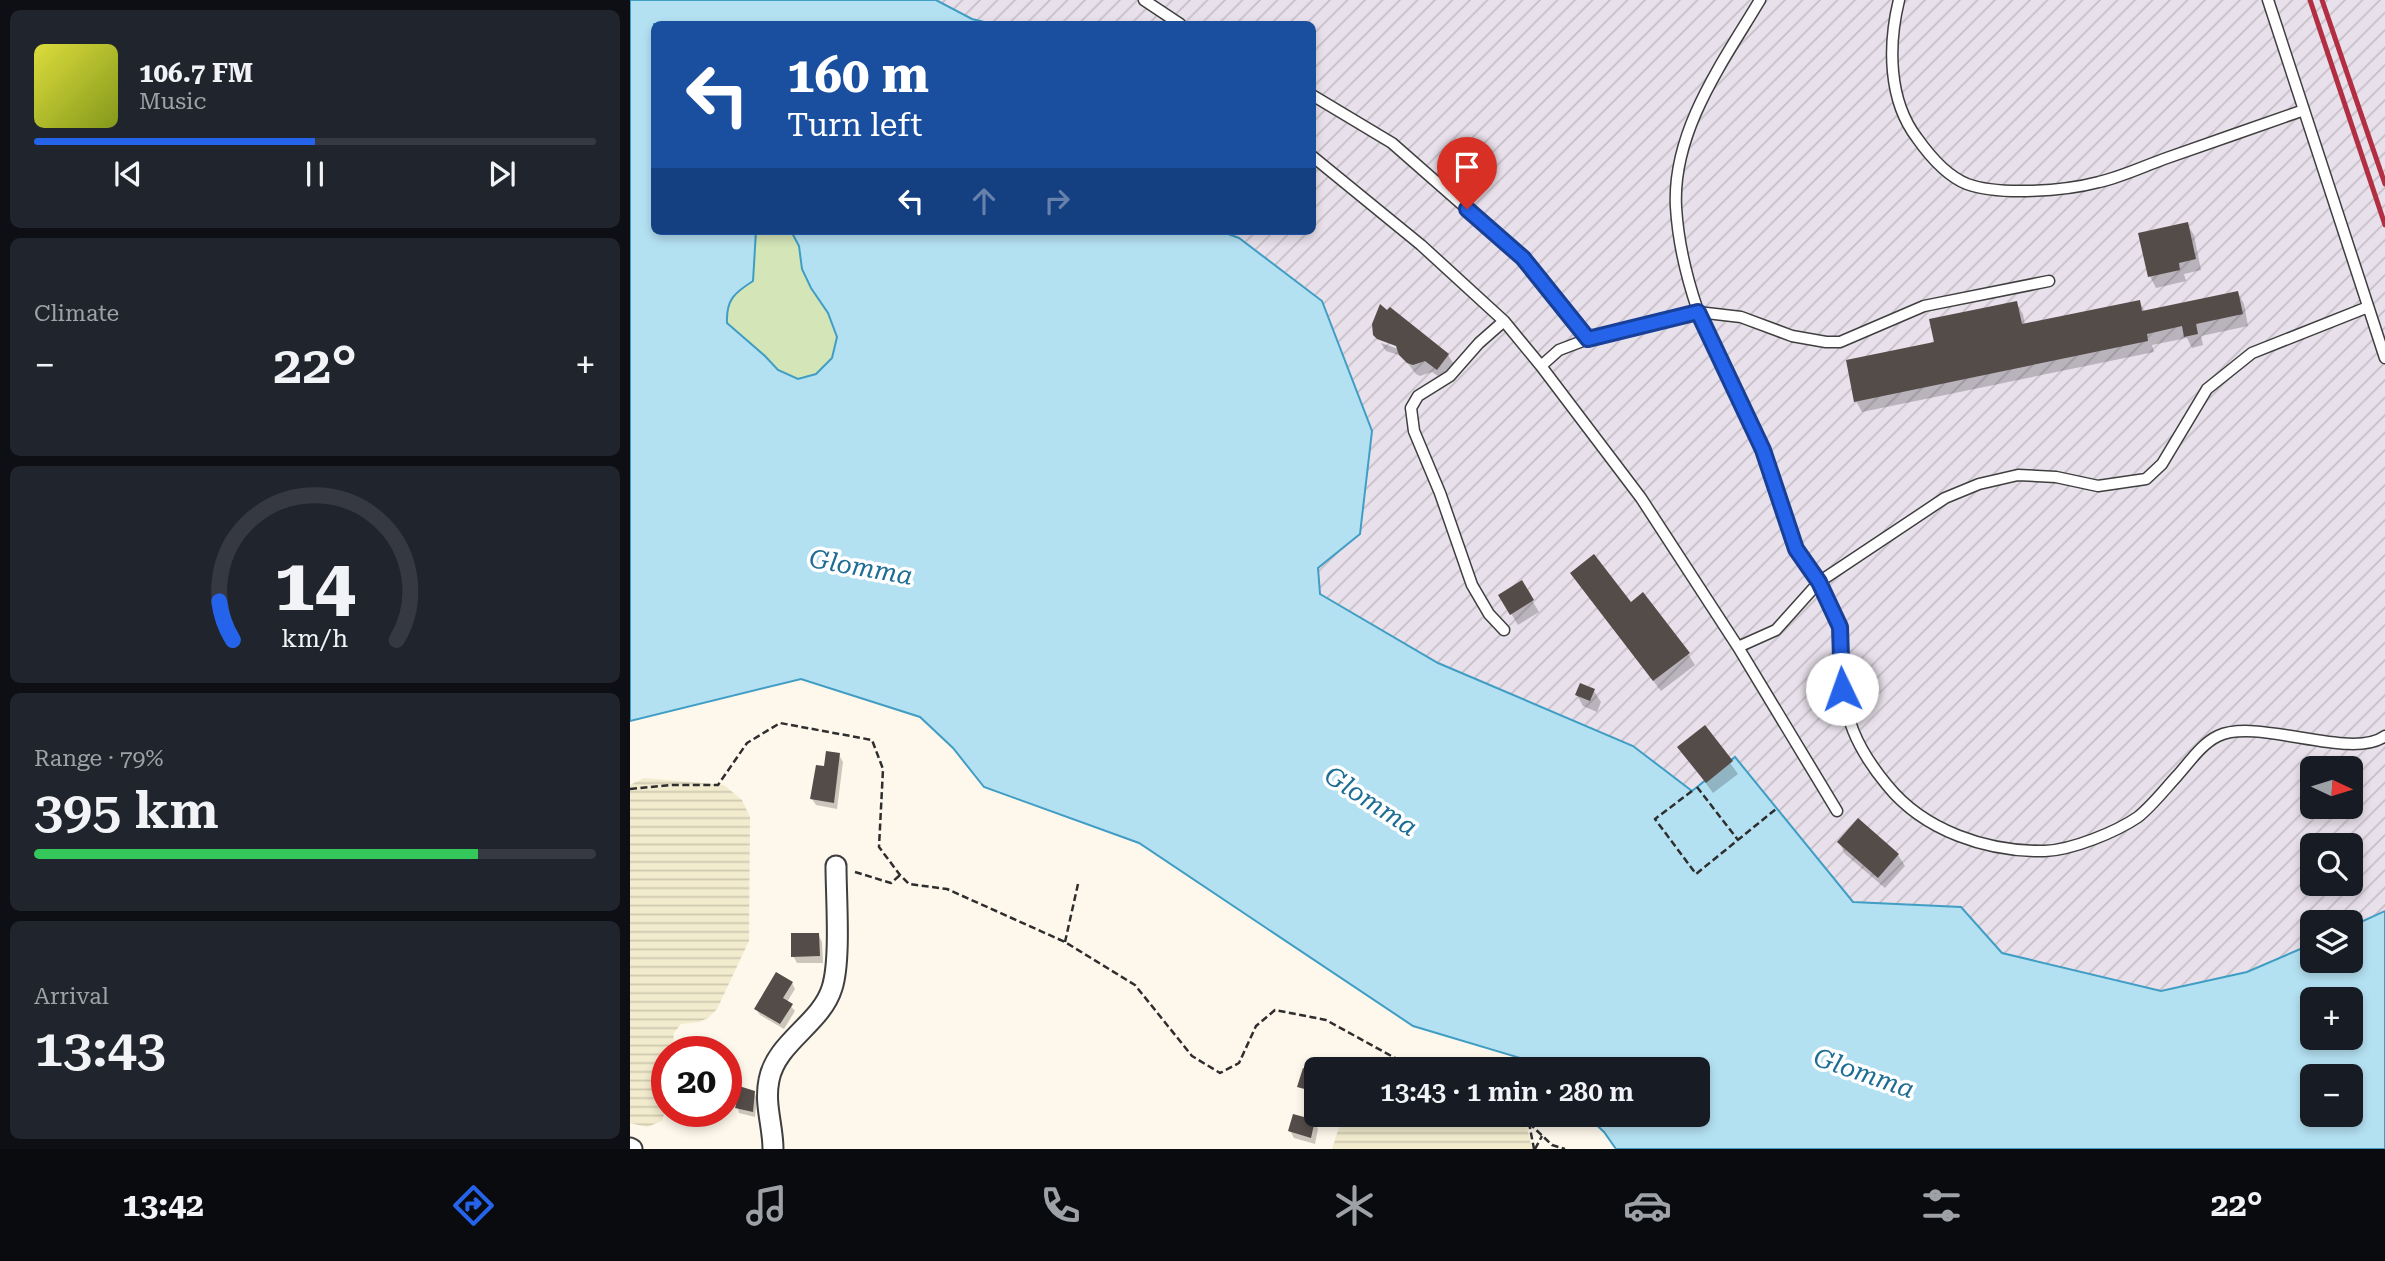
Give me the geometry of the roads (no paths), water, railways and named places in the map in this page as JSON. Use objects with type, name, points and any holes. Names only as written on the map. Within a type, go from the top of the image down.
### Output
[{"type":"street","points":[[773,1149],[767,1102],[769,1078],[779,1056],[821,1009],[832,989],[836,965],[836,866]]},
{"type":"lane","points":[[1144,0],[1176,21]]},
{"type":"lane","points":[[1760,0],[1704,93],[1679,161],[1676,206],[1685,262],[1698,312],[1763,450],[1796,549],[1819,582],[1840,627],[1844,710],[1858,746],[1887,786],[1914,812],[1943,830],[1999,847],[2049,851],[2100,836],[2138,816],[2202,748],[2218,736],[2238,732],[2265,733],[2344,743],[2380,740],[2385,736]]},
{"type":"lane","points":[[1899,0],[1891,49],[1895,84],[1903,115],[1912,132],[1939,164],[1965,183],[1976,186],[1996,191],[2026,191],[2098,183],[2304,110]]},
{"type":"lane","points":[[2268,0],[2385,359]]},
{"type":"lane","points":[[1316,97],[1392,143],[1523,258],[1588,339]]},
{"type":"lane","points":[[1316,159],[1421,245],[1504,321],[1541,366],[1641,498],[1738,647],[1837,811]]},
{"type":"lane","points":[[1541,366],[1559,350],[1588,339],[1698,312],[1741,317],[1792,336],[1839,342],[1924,306],[2049,281]]},
{"type":"lane","points":[[1738,647],[1776,630],[1819,582],[1945,498],[1979,484],[2018,475],[2056,477],[2098,486],[2146,479],[2162,464],[2207,389],[2252,353],[2368,307]]},
{"type":"lane","points":[[1504,321],[1479,343],[1450,376],[1418,396],[1411,408],[1414,432],[1440,494],[1472,585],[1489,614],[1504,630]]},
{"type":"water","name":"Glomma","points":[[630,0],[936,0],[980,21],[651,21],[651,235],[756,235],[753,281],[732,298],[727,323],[778,370],[798,379],[816,374],[832,358],[837,337],[828,313],[802,269],[799,246],[793,235],[1231,235],[1239,238],[1322,301],[1372,431],[1360,534],[1318,568],[1320,594],[1438,663],[1633,746],[1692,791],[1735,757],[1853,902],[1961,907],[2002,953],[2161,991],[2247,972],[2300,949],[2300,973],[2363,973],[2363,921],[2385,911],[2385,1149],[1616,1149],[1599,1127],[1710,1127],[1710,1057],[1517,1057],[1413,1026],[1139,843],[984,787],[953,748],[920,717],[801,679],[630,721]]},
{"type":"railway","points":[[2310,0],[2385,225]]},
{"type":"railway","points":[[2322,0],[2385,184]]}]
